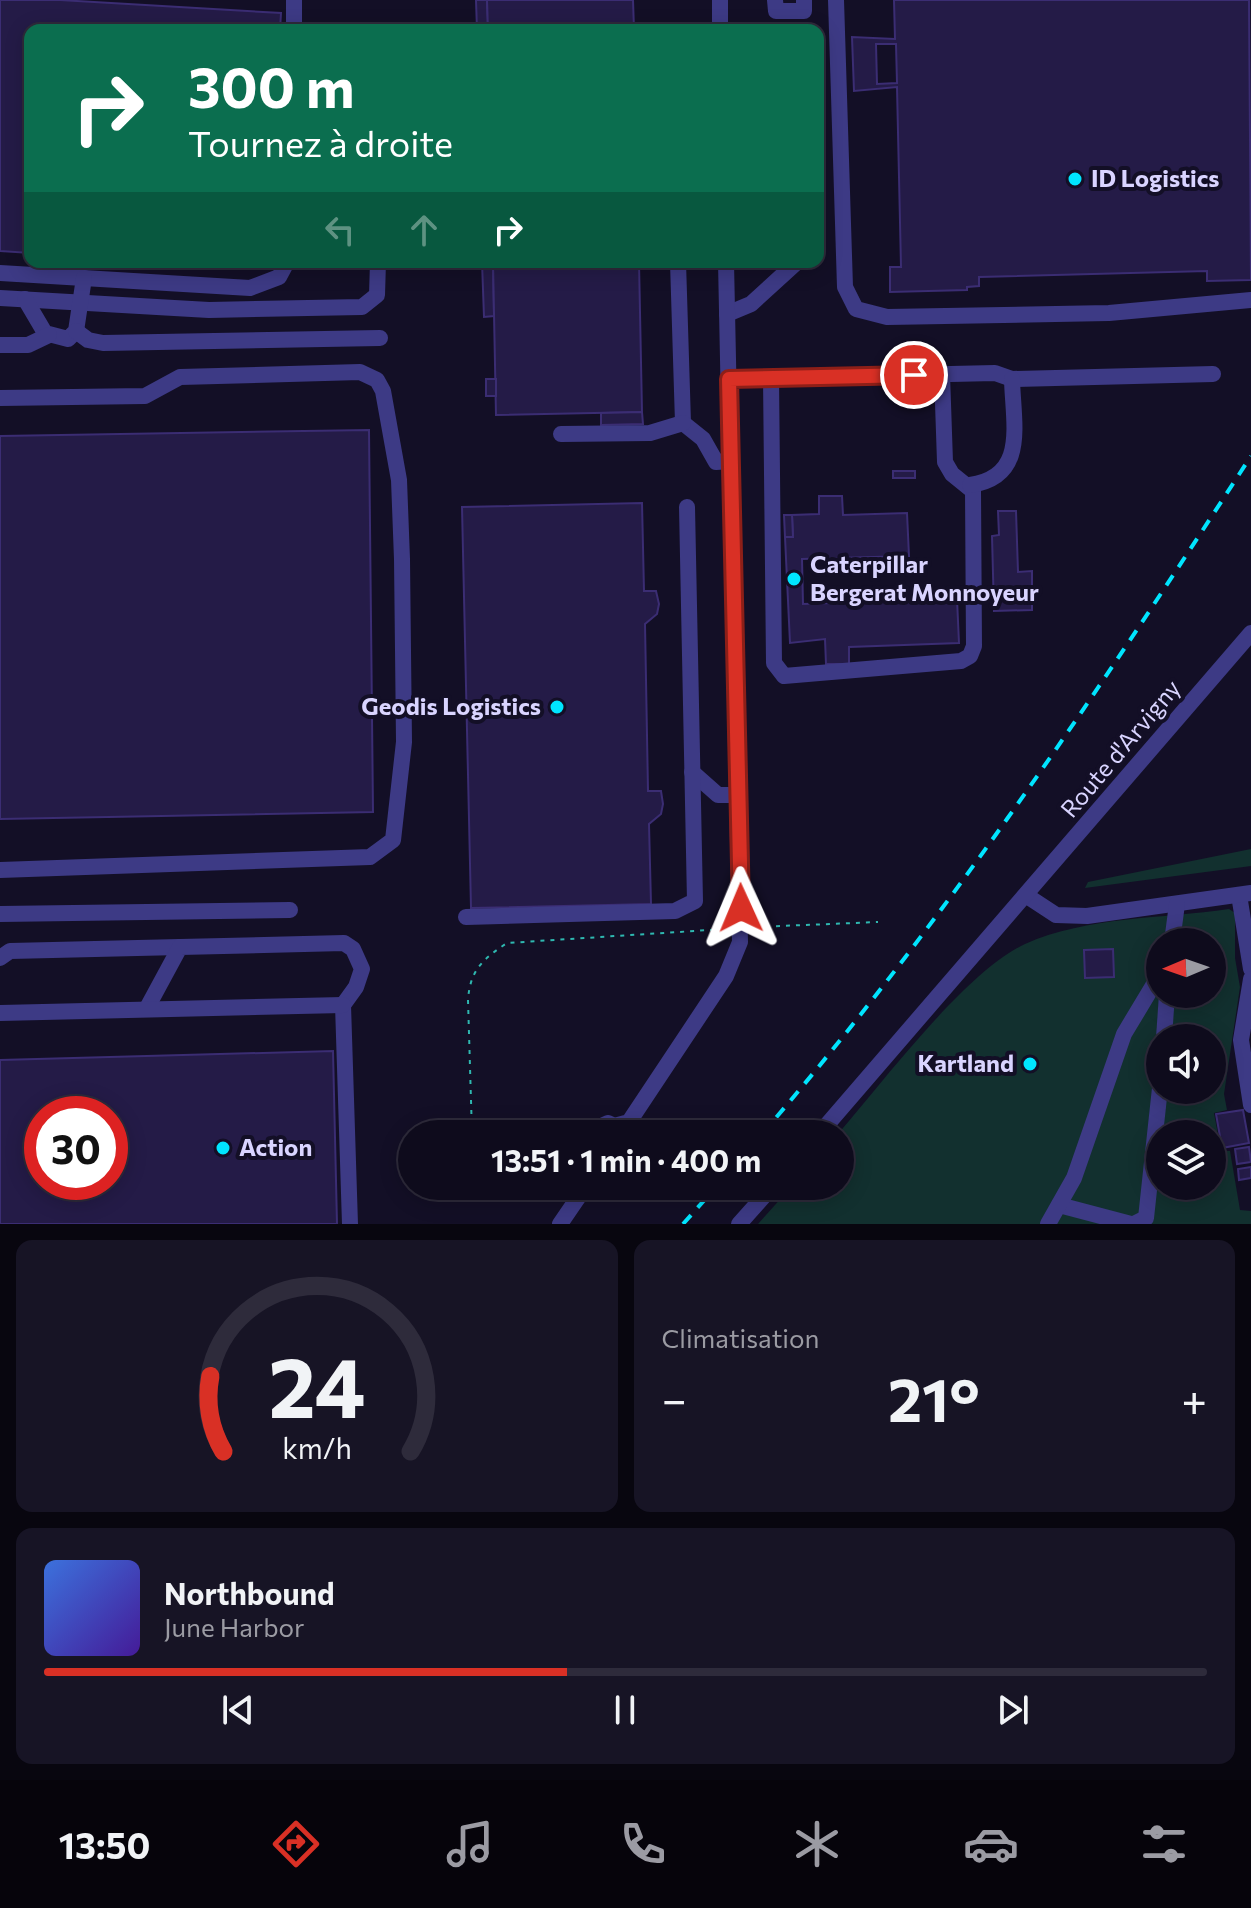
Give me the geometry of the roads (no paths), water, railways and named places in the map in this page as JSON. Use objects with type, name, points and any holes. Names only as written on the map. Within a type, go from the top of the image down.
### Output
[{"type":"street","points":[[294,0],[294,24]]},
{"type":"street","points":[[720,0],[720,24]]},
{"type":"street","points":[[775,0],[776,11],[804,11],[804,0]]},
{"type":"street","points":[[836,0],[845,287],[856,309],[869,315],[887,317],[1077,314],[1251,300]]},
{"type":"street","points":[[824,65],[836,65]]},
{"type":"street","points":[[0,273],[250,288],[279,277],[284,268]]},
{"type":"street","points":[[0,298],[209,310],[362,307],[377,295],[378,268]]},
{"type":"street","points":[[678,268],[683,423],[703,439],[716,462],[730,461]]},
{"type":"street","points":[[630,1120],[726,976],[735,958],[741,928],[726,268]]},
{"type":"street","points":[[727,314],[751,304],[790,268]]},
{"type":"street","points":[[0,345],[28,345],[49,335],[68,339],[76,331],[84,278]]},
{"type":"street","points":[[25,299],[49,335]]},
{"type":"street","points":[[76,331],[88,340],[103,343],[380,338]]},
{"type":"street","points":[[0,398],[145,396],[180,377],[360,372],[377,380],[383,391],[399,480],[404,742],[393,840],[370,857],[0,870]]},
{"type":"street","points":[[729,379],[995,373],[1012,379],[1213,374]]},
{"type":"street","points":[[771,378],[774,663],[784,676],[961,661],[970,656],[974,646],[973,491],[970,485],[952,474],[945,462],[942,374]]},
{"type":"street","points":[[970,485],[997,479],[1006,469],[1014,443],[1012,379]]},
{"type":"street","points":[[561,434],[650,433],[683,423]]},
{"type":"street","points":[[466,917],[675,911],[695,901],[687,507]]},
{"type":"street","name":"Route d'Arvigny","points":[[831,1120],[1251,633]]},
{"type":"street","points":[[692,772],[718,795],[738,795]]},
{"type":"street","points":[[1027,896],[1056,915],[1087,916],[1245,894],[1251,969]]},
{"type":"street","points":[[1174,928],[1177,904]]},
{"type":"street","points":[[0,914],[290,910]]},
{"type":"street","points":[[0,957],[10,951],[344,943],[353,949],[362,969],[356,987],[343,1005],[350,1224]]},
{"type":"street","points":[[147,1008],[180,947]]},
{"type":"street","points":[[1251,979],[1241,1040],[1247,1055],[1251,1105]]},
{"type":"street","points":[[1048,1224],[1074,1178],[1124,1034],[1146,997]]},
{"type":"street","points":[[0,1013],[343,1005]]},
{"type":"street","points":[[1059,1205],[1133,1224],[1146,1218],[1158,1104]]},
{"type":"street","points":[[560,1224],[576,1200]]},
{"type":"street","points":[[739,1224],[760,1200]]},
{"type":"railway","points":[[774,1120],[894,972],[957,888],[1078,717],[1251,456]]},
{"type":"railway","points":[[683,1224],[704,1200]]},
{"type":"place","name":"ID Logistics","points":[[1075,179]]},
{"type":"place","name":"Caterpillar Bergerat Monnoyeur","points":[[794,579]]},
{"type":"place","name":"Geodis Logistics","points":[[557,707]]},
{"type":"place","name":"Kartland","points":[[1030,1064]]},
{"type":"place","name":"Action","points":[[223,1148]]}]
